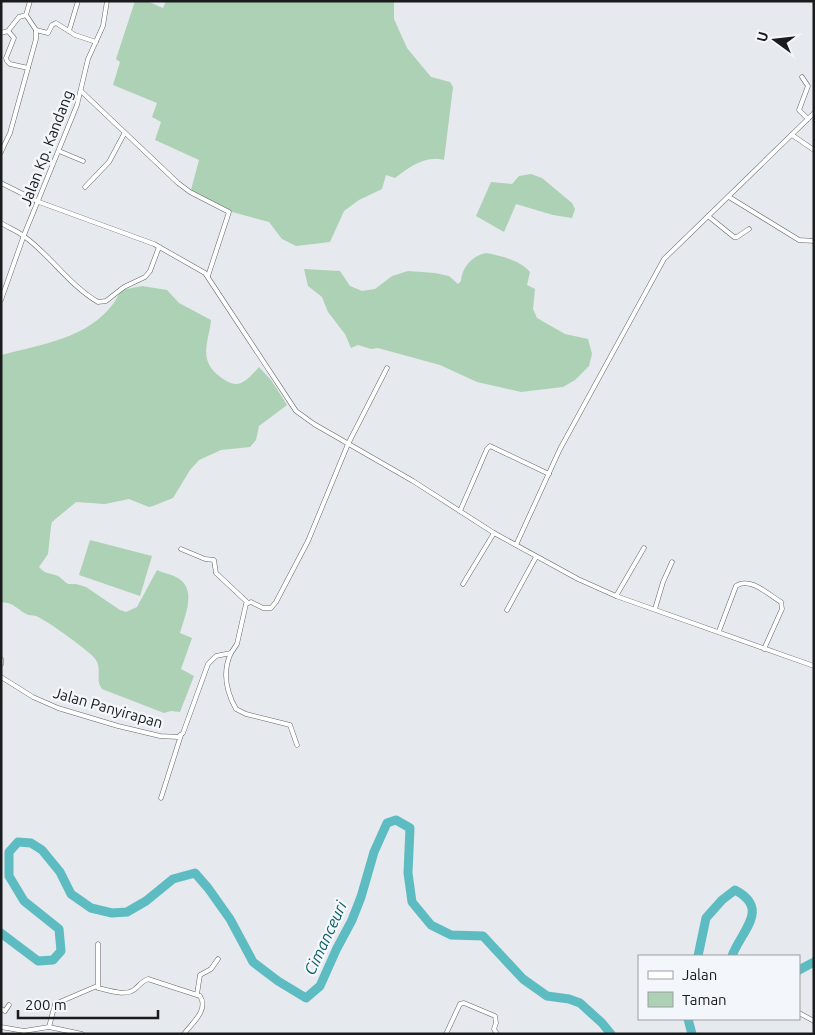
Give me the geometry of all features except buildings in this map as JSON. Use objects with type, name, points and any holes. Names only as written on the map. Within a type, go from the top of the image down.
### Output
[{"type":"street","points":[[1,152],[10,133],[36,39],[36,30],[26,15],[30,1]]},
{"type":"street","points":[[69,31],[78,1]]},
{"type":"street","name":"Jalan Kp. Kandang","points":[[1,300],[24,236],[73,116],[88,59],[102,26],[107,1]]},
{"type":"street","points":[[1,33],[8,31],[19,16],[26,15]]},
{"type":"street","points":[[36,30],[48,33],[52,25],[56,23],[79,36],[96,42]]},
{"type":"street","points":[[8,31],[14,38],[6,58],[7,62],[28,68]]},
{"type":"street","points":[[802,77],[808,86],[799,109],[808,119]]},
{"type":"street","points":[[81,91],[124,134],[183,187],[229,212],[208,276]]},
{"type":"street","points":[[516,545],[548,474],[582,407],[664,259],[814,113]]},
{"type":"street","points":[[86,187],[108,162],[124,134]]},
{"type":"street","points":[[792,135],[814,150]]},
{"type":"street","points":[[59,151],[83,161]]},
{"type":"street","points":[[1,184],[39,202],[136,237],[198,268],[208,276],[296,411],[309,421],[413,481],[494,533],[578,580],[616,596],[814,666]]},
{"type":"street","points":[[729,196],[799,240],[814,241]]},
{"type":"street","points":[[708,216],[734,237],[749,229]]},
{"type":"street","points":[[1,223],[24,236],[60,268],[72,283],[98,302],[106,301],[124,287],[145,277],[150,271],[159,247]]},
{"type":"street","points":[[181,549],[205,559],[214,560],[216,573],[247,602],[271,608],[276,602],[312,533],[348,444],[387,368]]},
{"type":"street","points":[[460,510],[490,446],[548,474]]},
{"type":"street","points":[[463,584],[494,533]]},
{"type":"street","points":[[616,596],[644,548]]},
{"type":"street","points":[[507,610],[536,557]]},
{"type":"street","points":[[655,609],[663,582],[672,562]]},
{"type":"street","points":[[719,631],[736,586],[747,582],[781,602],[780,614],[764,649]]},
{"type":"street","points":[[247,602],[237,644],[231,653],[226,668],[228,691],[236,710],[290,725],[297,745]]},
{"type":"street","name":"Jalan Panyirapan","points":[[1,677],[33,697],[58,708],[118,726],[160,736],[178,737],[185,729],[208,664],[216,656],[231,653]]},
{"type":"street","points":[[1,659],[1,664]]},
{"type":"street","points":[[161,798],[181,735]]},
{"type":"street","points":[[97,986],[98,944]]},
{"type":"street","points":[[197,994],[200,975],[211,970],[218,959]]},
{"type":"street","points":[[97,986],[98,988],[127,993],[134,990],[145,980],[152,979],[197,994],[202,999],[202,1008],[200,1014],[184,1034]]},
{"type":"street","points":[[49,1027],[55,1004],[97,986]]},
{"type":"street","points":[[446,1034],[460,1004],[464,1003],[495,1016],[496,1023],[494,1029],[496,1034]]},
{"type":"street","points":[[1,1009],[5,1011],[9,1005]]},
{"type":"street","points":[[800,1014],[814,1021]]},
{"type":"street","points":[[1,1027],[24,1031],[49,1027],[82,1034]]},
{"type":"green space","points":[[135,1],[147,1],[163,8],[166,1],[394,1],[394,19],[407,48],[431,77],[450,82],[453,87],[444,160],[430,159],[418,163],[395,178],[386,175],[382,189],[359,200],[344,211],[330,242],[296,246],[282,239],[269,222],[225,210],[191,190],[199,160],[155,140],[161,122],[152,117],[157,103],[113,85],[120,62],[116,59]]},
{"type":"green space","points":[[531,174],[542,178],[572,203],[575,209],[572,218],[553,215],[516,204],[504,232],[476,216],[491,182],[512,184],[519,176]]},
{"type":"green space","points":[[486,253],[504,257],[521,264],[530,272],[527,285],[535,289],[533,309],[537,318],[565,334],[588,339],[592,354],[589,366],[575,380],[563,387],[521,392],[477,382],[440,365],[378,348],[371,349],[358,345],[351,348],[345,334],[328,312],[322,297],[308,286],[304,269],[340,271],[350,286],[362,291],[375,289],[392,276],[408,271],[449,276],[458,284],[461,281],[463,271],[472,259]]},
{"type":"green space","points":[[142,286],[167,290],[179,303],[211,320],[206,354],[212,370],[218,375],[235,384],[249,378],[259,367],[271,380],[287,405],[259,426],[256,440],[250,447],[221,450],[199,460],[190,470],[173,498],[149,507],[129,499],[105,504],[76,502],[52,522],[48,554],[39,567],[46,572],[58,576],[68,584],[86,587],[120,610],[126,612],[137,607],[157,570],[176,577],[183,582],[187,588],[188,602],[180,633],[192,638],[181,669],[194,676],[180,712],[171,711],[164,713],[102,689],[99,682],[98,663],[93,656],[61,631],[39,617],[25,614],[9,603],[1,603],[1,355],[47,343],[77,332],[103,316],[122,290]]},
{"type":"green space","points":[[90,540],[152,556],[140,596],[79,575]]},
{"type":"waterway","name":"Cimanceuri","points":[[1,933],[38,961],[53,960],[61,951],[59,929],[24,901],[9,876],[9,852],[18,842],[31,843],[42,850],[60,872],[71,894],[91,908],[112,913],[127,912],[146,901],[173,879],[195,873],[230,919],[253,962],[278,981],[306,998],[320,986],[352,920],[374,852],[387,823],[396,820],[410,828],[408,873],[412,902],[431,925],[451,935],[483,936],[523,979],[547,996],[569,999],[580,1003],[611,1034]]},
{"type":"waterway","name":"Cimanceuri","points":[[698,955],[706,918],[722,900],[735,890],[746,897],[751,905],[752,913],[750,921],[732,955]]},
{"type":"waterway","name":"Cimanceuri","points":[[800,969],[814,962]]},
{"type":"waterway","name":"Cimanceuri","points":[[688,1020],[692,1034]]}]
